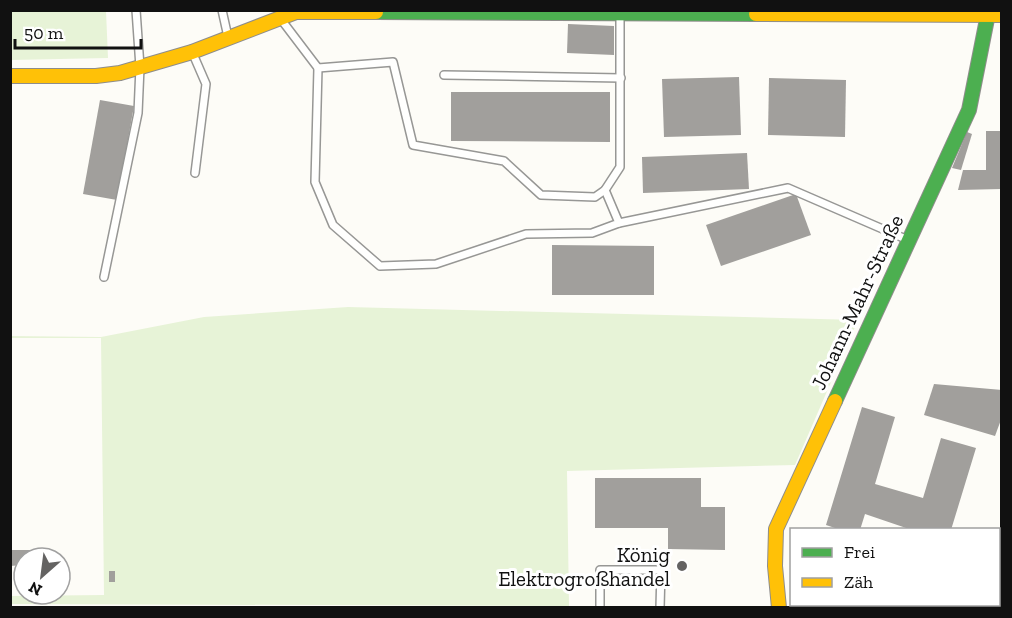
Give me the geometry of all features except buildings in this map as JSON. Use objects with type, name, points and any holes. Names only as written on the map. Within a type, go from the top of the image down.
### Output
[{"type":"street","points":[[10,76],[96,76],[120,73],[192,52],[296,11],[995,15]]},
{"type":"street","name":"Johann-Mahr-Straße","points":[[779,608],[775,566],[776,529],[969,110],[995,15]]},
{"type":"street","points":[[994,608],[1002,607]]},
{"type":"lane","points":[[104,277],[138,113],[140,67],[136,10]]},
{"type":"lane","points":[[222,10],[228,37]]},
{"type":"lane","points":[[318,68],[393,62],[413,145],[504,162],[541,195],[595,197],[604,190],[620,168],[621,14]]},
{"type":"lane","points":[[279,18],[318,68],[315,182],[333,225],[380,266],[436,264],[526,234],[591,233],[619,224],[788,188],[908,240]]},
{"type":"lane","points":[[192,52],[206,84],[195,174]]},
{"type":"lane","points":[[444,75],[621,78]]},
{"type":"lane","points":[[604,190],[619,224]]},
{"type":"lane","points":[[600,608],[600,570],[661,570],[660,608]]},
{"type":"green space","points":[[10,11],[106,11],[108,58],[11,60]]},
{"type":"green space","points":[[348,307],[858,320],[795,465],[567,471],[569,606],[72,604],[72,595],[104,595],[101,338],[11,338],[11,336],[101,337],[204,317]]},
{"type":"traffic: fast","points":[[376,12],[756,14]]},
{"type":"traffic: fast","points":[[835,401],[969,110],[988,14]]},
{"type":"traffic: slow","points":[[10,76],[96,76],[120,73],[192,52],[296,12],[376,12]]},
{"type":"traffic: slow","points":[[756,14],[1002,15]]},
{"type":"traffic: slow","points":[[779,608],[775,566],[776,529],[835,401]]},
{"type":"place","name":"König Elektrogroßhandel","points":[[682,566]]}]
